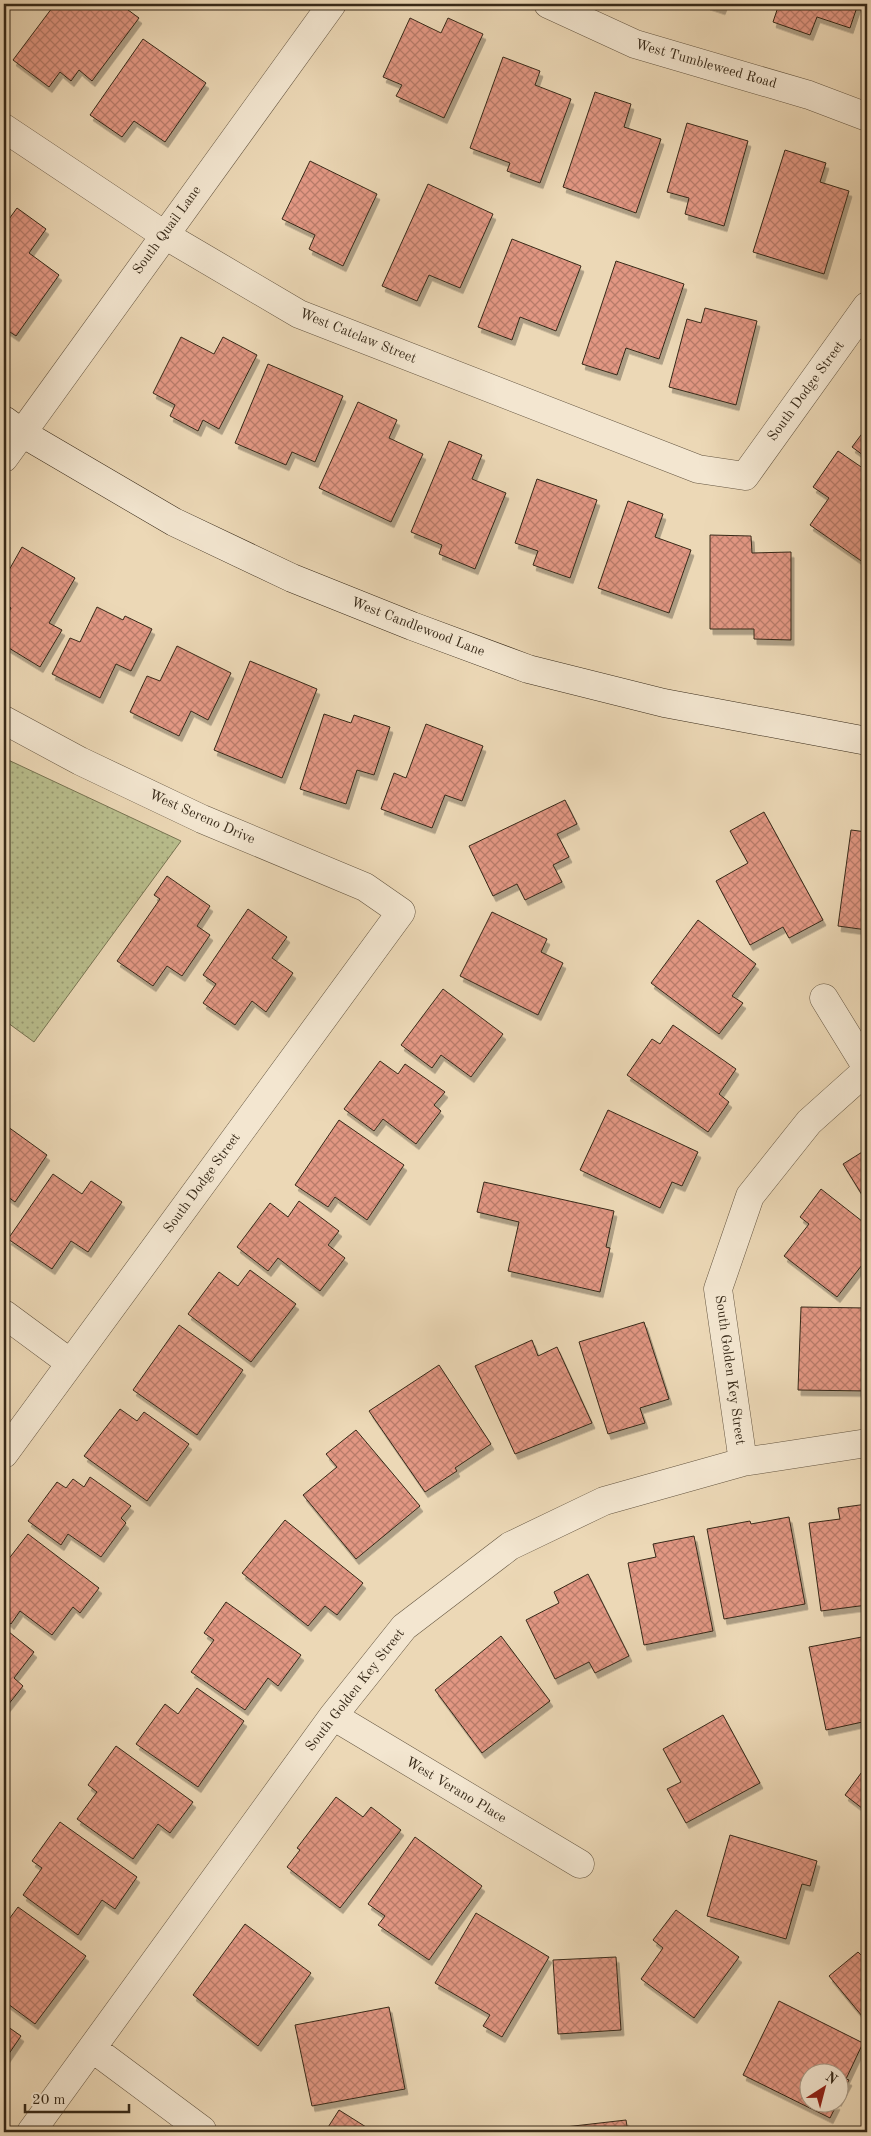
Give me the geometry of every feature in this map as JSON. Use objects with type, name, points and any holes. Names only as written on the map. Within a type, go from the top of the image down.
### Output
[{"type":"street","name":"South Quail Lane","points":[[4,458],[13,426],[163,234],[332,4]]},
{"type":"street","name":"West Tumbleweed Road","points":[[548,4],[635,44],[810,95],[867,117]]},
{"type":"street","name":"West Catclaw Street","points":[[4,128],[163,234],[299,314],[698,469],[745,476]]},
{"type":"street","name":"South Dodge Street","points":[[745,476],[867,306]]},
{"type":"street","name":"West Candlewood Lane","points":[[13,426],[174,522],[284,574],[412,626],[528,669],[664,703],[867,741]]},
{"type":"street","name":"West Sereno Drive","points":[[4,720],[80,761],[202,819],[365,886],[400,912]]},
{"type":"street","name":"South Dodge Street","points":[[4,1454],[69,1362],[400,912]]},
{"type":"street","name":"South Golden Key Street","points":[[30,2132],[333,1716],[404,1627],[510,1546],[604,1501],[743,1462],[718,1289],[750,1196],[809,1122],[867,1069],[824,998]]},
{"type":"street","points":[[4,1314],[69,1362]]},
{"type":"street","points":[[743,1462],[867,1443]]},
{"type":"street","name":"West Verano Place","points":[[333,1716],[580,1864]]},
{"type":"street","points":[[92,2048],[202,2130]]},
{"type":"green space","points":[[4,758],[181,841],[34,1042],[4,1020]]},
{"type":"building","points":[[55,4],[120,4],[139,18],[92,81],[79,70],[71,81],[60,72],[49,87],[13,60]]},
{"type":"building","points":[[707,4],[724,4],[722,9]]},
{"type":"building","points":[[779,4],[858,4],[850,28],[817,17],[810,35],[773,22]]},
{"type":"building","points":[[410,18],[441,33],[448,18],[483,34],[444,118],[396,96],[402,85],[383,77]]},
{"type":"building","points":[[143,39],[206,83],[165,142],[134,121],[122,137],[90,115]]},
{"type":"building","points":[[503,57],[540,71],[535,85],[571,99],[540,183],[507,171],[510,163],[470,148]]},
{"type":"building","points":[[595,92],[631,104],[624,127],[661,139],[636,213],[563,187]]},
{"type":"building","points":[[687,123],[748,141],[724,226],[685,214],[689,198],[667,192]]},
{"type":"building","points":[[785,150],[826,163],[820,182],[849,191],[824,274],[753,252]]},
{"type":"building","points":[[310,161],[377,194],[343,266],[309,249],[315,235],[282,219]]},
{"type":"building","points":[[428,184],[493,214],[460,288],[429,275],[417,301],[382,286]]},
{"type":"building","points":[[17,208],[46,229],[29,253],[59,275],[16,336],[4,328],[4,226]]},
{"type":"building","points":[[512,239],[581,266],[556,331],[520,317],[512,340],[478,327]]},
{"type":"building","points":[[616,261],[684,284],[659,359],[626,348],[617,375],[582,364]]},
{"type":"building","points":[[705,308],[757,321],[736,405],[669,387],[687,319],[701,323]]},
{"type":"building","points":[[181,337],[214,354],[223,337],[257,355],[219,429],[203,420],[198,431],[170,416],[175,405],[153,393]]},
{"type":"building","points":[[268,364],[343,396],[315,462],[292,452],[286,465],[235,443]]},
{"type":"building","points":[[867,400],[867,412],[862,408]]},
{"type":"building","points":[[358,402],[397,420],[389,438],[423,454],[391,522],[319,488]]},
{"type":"building","points":[[867,427],[867,458],[852,447]]},
{"type":"building","points":[[449,441],[482,455],[472,479],[506,493],[475,569],[439,554],[442,545],[411,532]]},
{"type":"building","points":[[838,451],[867,471],[867,565],[810,525],[829,498],[813,487]]},
{"type":"building","points":[[537,479],[597,500],[570,578],[533,565],[538,551],[515,543]]},
{"type":"building","points":[[628,501],[663,514],[655,537],[691,550],[669,613],[598,588]]},
{"type":"building","points":[[710,535],[751,536],[752,553],[791,552],[791,640],[754,639],[754,629],[710,629]]},
{"type":"building","points":[[22,547],[75,578],[49,623],[62,630],[40,667],[4,645],[4,621],[11,608],[4,604],[4,579]]},
{"type":"building","points":[[97,607],[123,620],[125,616],[152,629],[131,671],[116,664],[100,698],[52,674],[70,638],[80,642]]},
{"type":"building","points":[[177,646],[231,673],[208,720],[191,711],[179,736],[130,712],[147,676],[160,681]]},
{"type":"building","points":[[250,661],[317,689],[282,778],[214,750]]},
{"type":"building","points":[[324,714],[351,723],[354,715],[390,727],[374,775],[357,770],[346,804],[300,789]]},
{"type":"building","points":[[426,724],[483,746],[462,801],[445,795],[432,828],[381,809],[394,773],[406,778]]},
{"type":"building","points":[[565,800],[577,824],[557,834],[569,857],[553,865],[562,882],[525,900],[517,884],[493,896],[469,846]]},
{"type":"building","points":[[764,812],[823,920],[789,938],[783,927],[750,945],[716,881],[748,863],[730,831]]},
{"type":"building","points":[[851,830],[867,832],[867,930],[838,926]]},
{"type":"building","points":[[167,876],[210,906],[197,926],[210,935],[182,976],[167,966],[153,986],[117,961],[160,899],[154,895]]},
{"type":"building","points":[[248,909],[287,937],[272,958],[293,973],[266,1012],[252,1001],[235,1025],[203,1003],[216,984],[203,975]]},
{"type":"building","points":[[492,912],[547,939],[541,952],[563,963],[538,1015],[460,976]]},
{"type":"building","points":[[698,920],[756,964],[732,996],[743,1003],[719,1034],[651,983]]},
{"type":"building","points":[[443,989],[503,1034],[471,1077],[441,1055],[432,1068],[401,1045]]},
{"type":"building","points":[[673,1025],[736,1069],[719,1094],[729,1102],[708,1132],[627,1075],[652,1039],[660,1044]]},
{"type":"building","points":[[380,1061],[398,1074],[405,1064],[445,1092],[434,1105],[441,1111],[416,1144],[383,1119],[374,1131],[344,1109]]},
{"type":"building","points":[[608,1110],[698,1152],[682,1186],[672,1182],[660,1208],[580,1170]]},
{"type":"building","points":[[339,1120],[404,1165],[367,1220],[335,1197],[328,1207],[295,1185]]},
{"type":"building","points":[[4,1124],[47,1155],[15,1202],[4,1194]]},
{"type":"building","points":[[867,1136],[867,1148],[862,1140]]},
{"type":"building","points":[[867,1149],[867,1203],[843,1164]]},
{"type":"building","points":[[53,1174],[82,1194],[91,1181],[122,1202],[88,1252],[71,1241],[52,1269],[8,1239]]},
{"type":"building","points":[[484,1182],[614,1211],[606,1247],[610,1248],[600,1292],[508,1271],[519,1222],[477,1212]]},
{"type":"building","points":[[821,1189],[867,1225],[867,1269],[862,1265],[837,1297],[784,1256],[809,1224],[800,1217]]},
{"type":"building","points":[[299,1201],[339,1231],[328,1245],[345,1258],[320,1291],[278,1258],[268,1271],[237,1247],[270,1203],[288,1217]]},
{"type":"building","points":[[250,1270],[296,1304],[251,1362],[188,1314],[219,1272],[238,1286]]},
{"type":"building","points":[[801,1307],[867,1308],[867,1391],[798,1390]]},
{"type":"building","points":[[644,1322],[669,1399],[640,1408],[645,1423],[608,1434],[579,1342]]},
{"type":"building","points":[[179,1325],[243,1370],[197,1435],[133,1390]]},
{"type":"building","points":[[532,1340],[538,1356],[557,1347],[592,1423],[515,1454],[475,1366]]},
{"type":"building","points":[[439,1365],[491,1444],[455,1468],[457,1471],[425,1492],[369,1411]]},
{"type":"building","points":[[120,1409],[137,1421],[144,1412],[189,1444],[147,1501],[84,1456]]},
{"type":"building","points":[[356,1430],[420,1506],[356,1559],[303,1495],[337,1467],[326,1454]]},
{"type":"building","points":[[90,1477],[131,1506],[121,1518],[126,1523],[101,1557],[68,1534],[61,1545],[28,1521],[57,1482],[66,1488],[73,1479],[84,1487]]},
{"type":"building","points":[[867,1504],[867,1605],[821,1611],[809,1523],[840,1519],[838,1508]]},
{"type":"building","points":[[789,1517],[805,1604],[724,1619],[707,1529],[750,1521],[751,1524]]},
{"type":"building","points":[[285,1520],[363,1583],[337,1615],[325,1606],[308,1626],[242,1573]]},
{"type":"building","points":[[28,1534],[99,1588],[80,1613],[73,1607],[52,1635],[20,1611],[11,1624],[4,1618],[4,1565]]},
{"type":"building","points":[[694,1536],[713,1631],[644,1645],[628,1563],[656,1557],[653,1544]]},
{"type":"building","points":[[588,1574],[629,1656],[595,1673],[589,1662],[555,1679],[526,1620],[559,1603],[554,1592]]},
{"type":"building","points":[[226,1602],[301,1655],[278,1686],[268,1678],[245,1710],[191,1672],[214,1640],[204,1633]]},
{"type":"building","points":[[4,1628],[34,1652],[14,1678],[23,1686],[4,1710]]},
{"type":"building","points":[[501,1636],[550,1701],[482,1753],[435,1690]]},
{"type":"building","points":[[867,1636],[867,1721],[826,1730],[809,1647]]},
{"type":"building","points":[[197,1688],[244,1721],[198,1787],[136,1744],[165,1704],[178,1714]]},
{"type":"building","points":[[723,1715],[760,1783],[686,1823],[667,1789],[681,1782],[663,1749]]},
{"type":"building","points":[[116,1746],[193,1802],[170,1833],[158,1824],[133,1859],[77,1819],[97,1792],[88,1785]]},
{"type":"building","points":[[867,1765],[867,1812],[845,1795]]},
{"type":"building","points":[[336,1797],[363,1817],[371,1807],[401,1830],[340,1908],[287,1867],[300,1850],[297,1848]]},
{"type":"building","points":[[60,1822],[137,1877],[115,1909],[102,1900],[78,1935],[23,1895],[42,1868],[32,1861]]},
{"type":"building","points":[[730,1835],[817,1861],[810,1886],[802,1884],[786,1939],[707,1916]]},
{"type":"building","points":[[415,1837],[482,1886],[429,1960],[378,1925],[385,1916],[368,1904]]},
{"type":"building","points":[[18,1907],[86,1956],[35,2024],[4,2001],[4,1926]]},
{"type":"building","points":[[676,1910],[739,1957],[694,2018],[641,1979],[663,1948],[653,1940]]},
{"type":"building","points":[[476,1913],[549,1957],[502,2037],[483,2026],[490,2015],[435,1983]]},
{"type":"building","points":[[245,1924],[311,1973],[258,2046],[193,1995]]},
{"type":"building","points":[[858,1952],[867,1959],[867,2022],[829,1976]]},
{"type":"building","points":[[616,1957],[621,2030],[558,2034],[553,1960]]},
{"type":"building","points":[[779,2001],[863,2043],[848,2075],[848,2064],[798,2064],[798,2102],[743,2075]]},
{"type":"building","points":[[389,2007],[405,2089],[312,2106],[295,2025]]},
{"type":"building","points":[[4,2024],[21,2036],[4,2061]]},
{"type":"building","points":[[339,2110],[374,2132],[325,2132]]},
{"type":"building","points":[[822,2114],[832,2114],[830,2118]]},
{"type":"building","points":[[626,2120],[628,2132],[566,2132],[565,2127]]},
{"type":"building","points":[[864,2127],[865,2132],[808,2132]]}]
